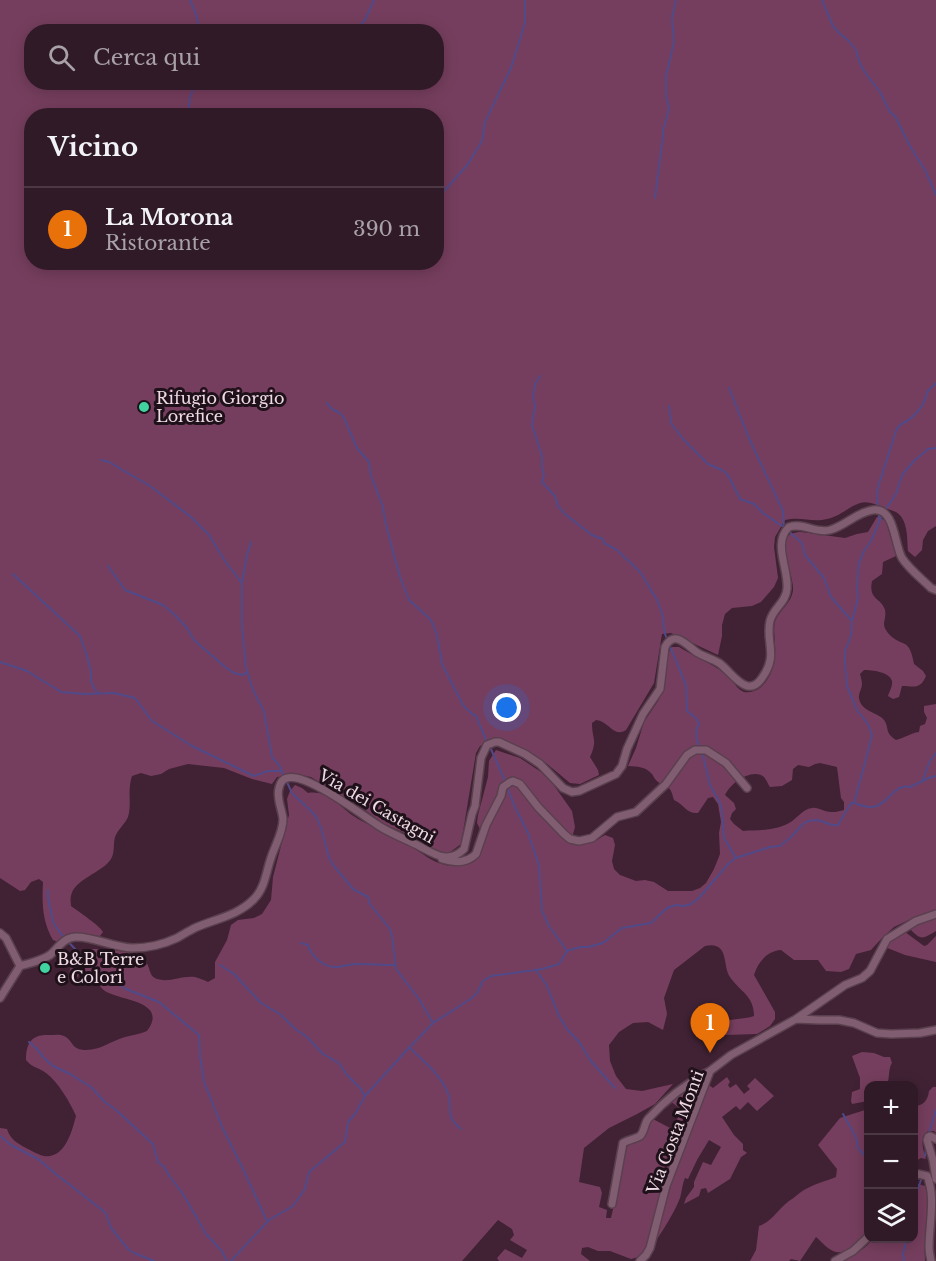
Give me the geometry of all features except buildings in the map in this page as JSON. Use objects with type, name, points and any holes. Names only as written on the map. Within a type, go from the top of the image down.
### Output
[{"type":"street","name":"Via dei Castagni","points":[[20,966],[39,961],[50,955],[61,943],[74,937],[134,948],[162,943],[227,916],[248,904],[259,893],[263,885],[281,831],[283,818],[278,790],[283,780],[287,778],[300,779],[330,794],[380,827],[434,855],[444,857],[454,856],[464,849],[476,806],[481,758],[484,749],[491,743],[500,742],[533,758],[557,784],[572,792],[579,791],[618,772],[643,714],[660,689],[667,643],[678,639],[683,641],[699,654],[720,664],[741,684],[750,687],[759,683],[771,658],[771,618],[783,602],[787,591],[781,542],[789,527],[799,525],[825,531],[865,512],[874,510],[882,512],[889,519],[900,555],[931,588],[936,590]]},
{"type":"street","points":[[434,855],[452,862],[464,861],[473,857],[503,787],[513,781],[520,784],[564,834],[570,839],[579,841],[592,838],[617,817],[636,812],[666,784],[687,755],[695,750],[706,750],[726,762],[747,788]]},
{"type":"street","name":"Via Costa Monti","points":[[640,1261],[650,1248],[666,1186],[710,1071],[731,1055],[796,1018],[844,985],[862,978],[870,971],[887,939],[916,921],[936,914]]},
{"type":"street","points":[[0,933],[6,938],[20,966],[0,998]]},
{"type":"street","points":[[796,1018],[839,1020],[854,1023],[877,1033],[920,1033],[936,1030]]},
{"type":"street","points":[[612,1204],[623,1143],[628,1139],[639,1137],[645,1122],[657,1110],[693,1080],[710,1071]]},
{"type":"street","points":[[936,1139],[930,1136],[927,1140],[936,1179]]},
{"type":"street","points":[[918,1174],[925,1175],[931,1183],[934,1207],[929,1246],[931,1261]]},
{"type":"street","points":[[835,1261],[864,1241]]},
{"type":"shaded area","points":[[0,0],[936,0],[936,526],[928,531],[923,540],[922,550],[915,557],[908,551],[906,529],[900,515],[874,504],[860,503],[836,516],[822,520],[785,520],[775,537],[778,578],[774,587],[761,602],[752,606],[732,608],[725,614],[718,655],[671,633],[662,634],[654,683],[626,730],[614,731],[596,720],[592,723],[594,743],[590,757],[599,775],[580,784],[570,783],[546,763],[507,741],[492,740],[480,746],[476,753],[461,844],[449,853],[438,852],[384,824],[361,807],[311,777],[301,775],[277,777],[272,784],[224,768],[188,764],[169,769],[161,774],[151,776],[141,773],[132,776],[128,817],[115,837],[112,857],[107,864],[73,890],[71,906],[101,929],[103,932],[100,936],[78,934],[68,936],[58,942],[53,940],[44,912],[43,882],[39,879],[31,882],[25,890],[20,891],[0,878]]},
{"type":"shaded area","points":[[877,517],[886,522],[896,556],[883,562],[882,574],[872,581],[872,592],[885,610],[886,630],[893,638],[910,649],[914,664],[926,676],[919,685],[902,686],[899,697],[893,699],[888,696],[892,681],[888,675],[864,670],[860,674],[862,684],[859,698],[860,703],[866,709],[884,720],[889,733],[896,740],[919,732],[920,726],[925,724],[927,718],[924,706],[936,704],[936,912],[915,917],[894,927],[871,950],[856,954],[849,969],[841,972],[826,971],[818,960],[794,960],[781,950],[767,955],[754,975],[775,1012],[775,1019],[770,1026],[757,1034],[725,1035],[719,1030],[722,1022],[754,1016],[749,998],[730,977],[722,951],[713,945],[705,946],[674,970],[664,998],[667,1014],[663,1030],[648,1022],[633,1023],[619,1032],[609,1045],[610,1061],[616,1076],[626,1089],[642,1091],[673,1084],[655,1104],[609,1128],[584,1148],[579,1182],[600,1187],[602,1193],[599,1207],[607,1210],[606,1218],[611,1218],[628,1143],[634,1140],[653,1119],[670,1128],[673,1127],[682,1110],[670,1101],[701,1077],[706,1078],[642,1256],[631,1259],[610,1251],[598,1251],[588,1247],[582,1248],[581,1254],[590,1261],[499,1261],[497,1258],[505,1249],[522,1258],[527,1250],[510,1240],[514,1235],[512,1229],[498,1220],[462,1261],[0,1261],[0,1128],[7,1129],[12,1138],[26,1148],[44,1156],[51,1156],[62,1149],[66,1143],[76,1116],[55,1082],[26,1060],[27,1048],[31,1040],[44,1035],[62,1035],[78,1049],[91,1050],[147,1031],[152,1021],[152,1014],[148,1008],[105,991],[84,970],[84,959],[91,949],[135,954],[145,961],[152,976],[157,979],[197,977],[208,982],[215,978],[215,962],[227,940],[231,925],[238,920],[254,918],[262,914],[271,900],[273,877],[289,815],[287,799],[295,785],[308,793],[327,796],[358,819],[406,843],[433,860],[455,866],[471,863],[479,856],[485,839],[477,823],[488,777],[489,761],[496,750],[520,758],[541,772],[553,784],[572,811],[575,827],[574,844],[590,843],[605,835],[613,838],[615,845],[612,861],[614,869],[620,875],[636,881],[654,882],[668,891],[692,891],[700,888],[706,883],[720,854],[721,822],[718,804],[713,797],[708,798],[698,813],[691,812],[674,800],[670,789],[657,781],[649,771],[641,767],[628,766],[644,722],[664,688],[668,653],[672,647],[679,647],[720,670],[742,691],[758,690],[765,683],[773,668],[775,622],[788,603],[793,590],[785,546],[788,536],[801,532],[845,538],[868,532]],"holes":[[[820,763],[837,767],[844,810],[832,812],[816,808],[808,809],[783,826],[761,830],[743,831],[730,819],[736,809],[734,803],[725,795],[735,783],[745,776],[761,775],[770,787],[782,786],[792,780],[793,769],[798,765],[809,767]]]},
{"type":"shaded area","points":[[936,917],[936,931],[927,936],[919,937],[909,928],[920,920]]},
{"type":"shaded area","points":[[905,932],[924,946],[936,936],[936,962],[905,955],[885,947],[889,940]]},
{"type":"shaded area","points":[[74,955],[81,959],[81,967],[80,973],[71,983],[68,978],[70,958]]},
{"type":"shaded area","points":[[862,1052],[874,1053],[890,1057],[892,1063],[888,1081],[864,1081],[864,1102],[852,1104],[852,1092],[860,1089],[860,1078],[852,1056]]},
{"type":"shaded area","points":[[727,1077],[730,1088],[736,1084],[744,1094],[750,1089],[747,1086],[755,1078],[774,1096],[757,1111],[748,1102],[740,1110],[736,1106],[722,1117],[743,1144],[743,1150],[747,1153],[741,1157],[730,1179],[708,1193],[706,1188],[701,1189],[699,1196],[684,1204],[694,1187],[703,1162],[711,1165],[721,1147],[709,1140],[688,1179],[685,1178],[678,1204],[655,1242],[678,1162],[700,1104],[709,1085],[713,1088]]},
{"type":"shaded area","points":[[936,1087],[936,1133],[928,1131],[925,1134],[922,1144],[926,1159],[918,1160],[918,1105],[924,1102],[929,1091]]},
{"type":"shaded area","points":[[864,1110],[864,1236],[854,1246],[840,1252],[830,1250],[816,1237],[800,1261],[791,1259],[789,1261],[750,1261],[756,1250],[759,1226],[804,1190],[836,1177],[837,1169],[818,1145],[840,1118]]},
{"type":"shaded area","points":[[918,1184],[925,1186],[928,1213],[925,1261],[840,1261],[862,1250],[869,1243],[918,1243]]},
{"type":"waterway","points":[[190,0],[198,24]]},
{"type":"waterway","points":[[362,24],[374,0]]},
{"type":"waterway","points":[[444,191],[468,164],[482,141],[485,122],[511,68],[525,23],[525,0]]},
{"type":"waterway","points":[[655,198],[663,129],[669,108],[666,97],[666,76],[674,42],[672,18],[676,0]]},
{"type":"waterway","points":[[822,0],[833,26],[856,50],[864,71],[880,92],[890,112],[895,116],[936,195]]},
{"type":"waterway","points":[[189,108],[193,90]]},
{"type":"waterway","points":[[540,376],[535,384],[532,425],[542,456],[544,475],[542,482],[555,496],[558,506],[566,515],[592,535],[603,539],[604,543],[617,550],[641,573],[657,600],[667,639]]},
{"type":"waterway","points":[[879,518],[878,487],[896,431],[917,412],[927,392],[936,383]]},
{"type":"waterway","points":[[729,388],[748,436],[783,511],[784,527]]},
{"type":"waterway","points":[[327,403],[344,418],[357,448],[369,462],[400,577],[409,600],[433,624],[442,664],[463,705],[476,716],[487,742]]},
{"type":"waterway","points":[[669,406],[671,423],[683,439],[708,464],[728,475],[740,499],[754,504],[802,543],[805,555],[824,578],[831,597],[852,621]]},
{"type":"waterway","points":[[885,510],[896,494],[902,475],[928,449],[936,448]]},
{"type":"waterway","points":[[101,460],[109,462],[150,486],[191,517],[209,535],[241,582]]},
{"type":"waterway","points":[[231,1261],[269,1220],[293,1206],[305,1189],[309,1172],[345,1142],[348,1122],[365,1096],[433,1023],[472,998],[483,981],[491,976],[542,969],[559,964],[567,951],[603,943],[622,928],[651,923],[667,908],[691,904],[736,858],[780,846],[808,821],[818,820],[838,825],[851,803],[854,803],[872,735],[868,724],[857,710],[847,686],[845,651],[851,636],[858,598],[859,563],[882,515]]},
{"type":"waterway","points":[[251,542],[242,583],[242,627],[246,668],[253,690],[264,711],[272,757],[279,765],[292,793],[317,818],[329,858],[334,866],[353,889],[368,897],[370,904],[390,929],[396,969],[419,999],[433,1023]]},
{"type":"waterway","points":[[108,566],[125,590],[163,605],[187,628],[194,640],[225,667],[234,673],[242,675],[246,673]]},
{"type":"waterway","points":[[13,574],[80,636],[91,672],[91,682],[98,694]]},
{"type":"waterway","points":[[669,644],[686,685],[687,711],[696,718],[699,724],[696,731],[697,741],[702,751],[710,785],[720,803],[724,838],[736,858]]},
{"type":"waterway","points":[[0,662],[27,671],[61,692],[114,693],[135,698],[152,721],[192,746],[254,776],[268,771],[282,771]]},
{"type":"waterway","points":[[490,747],[528,833],[539,865],[542,911],[549,926],[567,951]]},
{"type":"waterway","points":[[922,781],[936,753]]},
{"type":"waterway","points":[[854,803],[873,807],[900,788],[910,787],[936,776]]},
{"type":"waterway","points":[[48,890],[53,922],[91,966],[126,989],[159,1002],[199,1035],[204,1082],[223,1129],[267,1221]]},
{"type":"waterway","points":[[301,943],[308,945],[312,953],[327,966],[395,965]]},
{"type":"waterway","points":[[220,965],[234,974],[261,1003],[280,1014],[323,1054],[339,1063],[365,1096]]},
{"type":"waterway","points":[[536,970],[547,986],[567,1029],[615,1088]]},
{"type":"waterway","points":[[29,1042],[53,1066],[91,1087],[153,1144],[158,1162],[183,1194],[206,1234],[221,1250],[227,1261]]},
{"type":"waterway","points":[[409,1047],[444,1084],[449,1097],[450,1115],[461,1129]]},
{"type":"waterway","points":[[928,1136],[936,1110]]},
{"type":"waterway","points":[[843,1114],[856,1137],[858,1148],[864,1155]]},
{"type":"waterway","points":[[0,1136],[11,1145],[38,1159],[106,1213],[111,1228],[128,1249],[154,1261]]},
{"type":"waterway","points":[[925,1156],[926,1147]]},
{"type":"waterway","points":[[918,1189],[921,1180]]},
{"type":"waterway","points":[[904,1261],[906,1243]]},
{"type":"place","name":"Rifugio Giorgio Lorefice","points":[[144,407]]},
{"type":"place","name":"B&B Terre e Colori","points":[[45,968]]},
{"type":"place","name":"La Morona","points":[[710,1053]]}]
